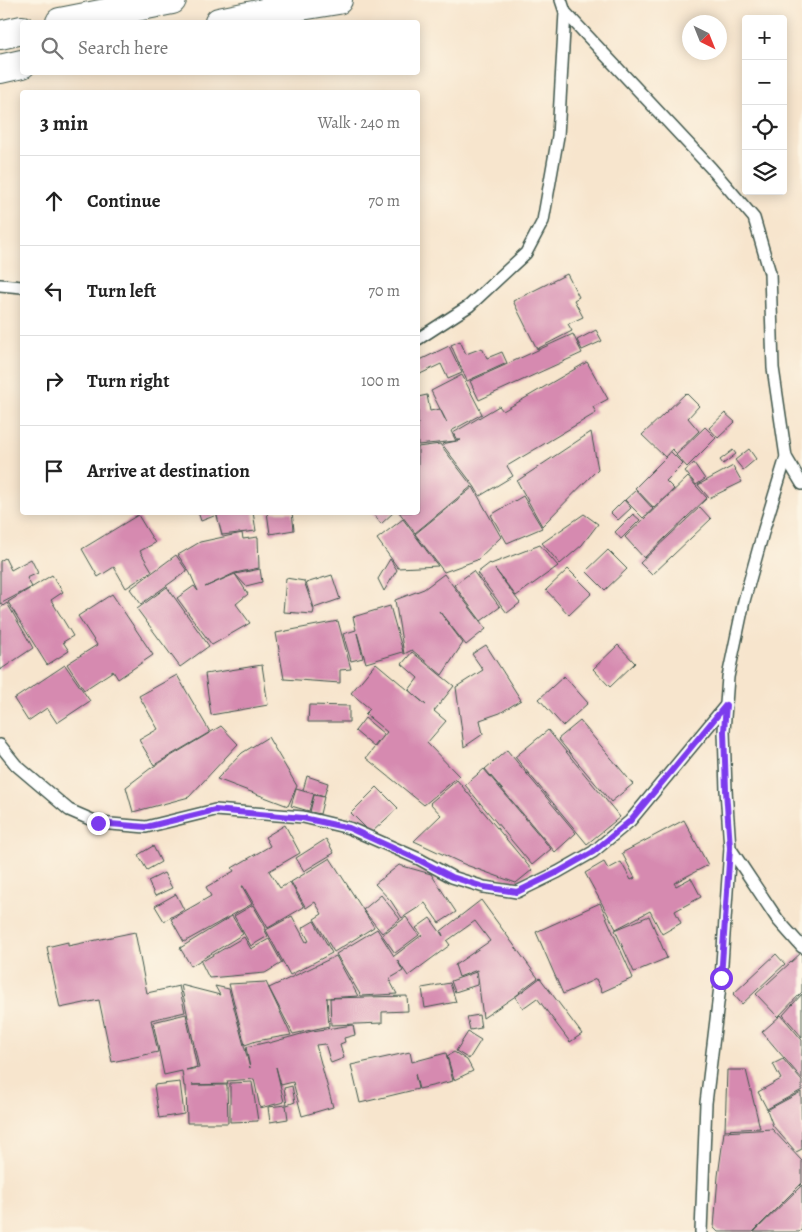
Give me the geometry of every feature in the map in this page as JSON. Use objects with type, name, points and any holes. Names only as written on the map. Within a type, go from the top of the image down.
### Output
[{"type":"highway","points":[[70,20],[172,0]]},
{"type":"highway","points":[[229,20],[338,0]]},
{"type":"highway","points":[[0,35],[20,30]]},
{"type":"highway","points":[[0,69],[20,64]]},
{"type":"lane","points":[[561,0],[566,12],[711,168],[754,218],[770,273],[773,368],[786,457],[802,484]]},
{"type":"lane","points":[[420,338],[469,306],[526,253],[543,221],[558,136],[566,12]]},
{"type":"lane","points":[[0,285],[20,287]]},
{"type":"lane","points":[[700,1232],[706,1103],[721,978],[730,848],[724,731],[728,677],[744,601],[786,457]]},
{"type":"lane","points":[[0,745],[16,765],[69,810],[98,823],[146,827],[215,810],[303,818],[349,828],[452,877],[484,887],[517,892],[593,852],[630,821],[726,705]]},
{"type":"lane","points":[[730,848],[778,920],[802,947]]},
{"type":"building","points":[[567,274],[579,297],[574,300],[583,317],[568,324],[572,331],[537,349],[513,301]]},
{"type":"building","points":[[596,330],[602,341],[582,350],[577,340]]},
{"type":"building","points":[[573,334],[582,353],[479,400],[470,381]]},
{"type":"building","points":[[460,341],[466,354],[482,348],[487,358],[502,352],[507,363],[467,381],[451,345]]},
{"type":"building","points":[[449,346],[462,373],[448,379],[441,364],[420,374],[420,360]]},
{"type":"building","points":[[587,362],[608,399],[593,407],[596,413],[507,466],[513,476],[480,496],[442,444],[461,440],[457,440],[453,433],[499,406],[503,411]]},
{"type":"building","points":[[462,375],[482,414],[451,431],[456,441],[420,445],[420,397],[427,395],[430,411],[440,409],[431,391]]},
{"type":"building","points":[[686,393],[699,406],[688,418],[699,431],[676,453],[672,449],[665,457],[642,435]]},
{"type":"building","points":[[725,413],[735,422],[718,438],[709,428]]},
{"type":"building","points":[[705,427],[716,438],[687,467],[676,455]]},
{"type":"building","points":[[591,432],[598,469],[542,526],[517,481]]},
{"type":"building","points":[[440,444],[472,486],[415,533],[401,515],[420,515],[420,447]]},
{"type":"building","points":[[749,449],[756,459],[743,470],[735,460]]},
{"type":"building","points":[[733,450],[736,454],[723,464],[720,460]]},
{"type":"building","points":[[671,452],[683,464],[666,481],[674,489],[654,508],[635,488]]},
{"type":"building","points":[[694,463],[705,479],[696,485],[685,471]]},
{"type":"building","points":[[733,466],[742,482],[709,498],[698,485]]},
{"type":"building","points":[[688,477],[707,498],[644,558],[625,537]]},
{"type":"building","points":[[473,487],[501,537],[477,560],[444,572],[415,534]]},
{"type":"building","points":[[636,490],[653,509],[643,518],[625,500]]},
{"type":"building","points":[[523,496],[542,528],[507,543],[491,515]]},
{"type":"building","points":[[624,500],[631,508],[618,520],[611,513]]},
{"type":"building","points":[[700,507],[711,519],[652,575],[640,563]]},
{"type":"building","points":[[584,514],[598,524],[582,545],[560,564],[542,543]]},
{"type":"building","points":[[633,514],[640,520],[621,539],[615,532]]},
{"type":"building","points":[[138,515],[155,543],[140,551],[152,571],[126,588],[114,567],[98,577],[82,549]]},
{"type":"building","points":[[199,515],[214,515],[214,516],[201,521]]},
{"type":"building","points":[[217,515],[253,515],[256,531],[222,535]]},
{"type":"building","points":[[267,515],[292,515],[294,530],[270,534]]},
{"type":"building","points":[[374,515],[391,515],[381,524]]},
{"type":"building","points":[[403,519],[438,566],[398,568],[377,539]]},
{"type":"building","points":[[242,533],[243,539],[258,537],[259,568],[235,573],[205,587],[235,574],[248,594],[236,604],[250,623],[212,645],[177,598],[194,586],[198,591],[190,573],[178,555],[200,542]]},
{"type":"building","points":[[540,545],[558,566],[516,596],[495,569],[520,603],[507,613],[477,573],[490,563]]},
{"type":"building","points":[[608,550],[627,569],[605,590],[586,571]]},
{"type":"building","points":[[176,555],[187,571],[141,604],[130,589]]},
{"type":"building","points":[[5,558],[11,570],[31,559],[38,573],[27,578],[32,587],[0,604],[0,561]]},
{"type":"building","points":[[390,559],[397,570],[384,591],[378,579]]},
{"type":"building","points":[[260,569],[262,582],[246,586],[235,574]]},
{"type":"building","points":[[568,569],[592,593],[569,615],[546,590]]},
{"type":"building","points":[[473,571],[500,607],[481,621],[454,585]]},
{"type":"building","points":[[444,574],[486,629],[466,645],[439,611],[463,643],[442,675],[412,650],[404,654],[395,600],[424,589]]},
{"type":"building","points":[[52,575],[63,592],[51,600],[73,636],[63,642],[69,651],[47,665],[8,602]]},
{"type":"building","points":[[332,575],[340,599],[314,608],[306,583]]},
{"type":"building","points":[[286,578],[304,581],[314,610],[313,614],[283,612]]},
{"type":"building","points":[[167,587],[209,646],[180,667],[137,609]]},
{"type":"building","points":[[112,594],[153,655],[118,679],[113,671],[84,690],[67,664],[97,645],[78,616]]},
{"type":"building","points":[[7,603],[33,648],[0,670],[0,608]]},
{"type":"building","points":[[390,606],[403,652],[366,663],[357,633],[363,658],[351,661],[343,634],[356,630],[353,617]]},
{"type":"building","points":[[338,621],[351,669],[340,670],[340,683],[284,679],[276,633]]},
{"type":"building","points":[[486,645],[521,700],[500,713],[480,720],[483,734],[464,747],[456,687],[483,670],[472,654]]},
{"type":"building","points":[[618,645],[635,663],[610,687],[593,669]]},
{"type":"building","points":[[412,652],[454,686],[434,711],[446,721],[427,743],[459,776],[424,805],[366,758],[387,732],[365,714],[370,709],[351,693],[376,663],[426,705],[409,690],[418,678],[402,664]]},
{"type":"building","points":[[65,665],[90,701],[57,723],[47,708],[28,721],[14,699]]},
{"type":"building","points":[[262,665],[268,705],[211,715],[205,674]]},
{"type":"building","points":[[177,675],[210,732],[154,765],[139,740],[158,729],[139,696]]},
{"type":"building","points":[[564,676],[588,703],[563,726],[539,699]]},
{"type":"building","points":[[309,705],[349,706],[349,722],[308,722]]},
{"type":"building","points":[[365,718],[384,734],[374,747],[355,731]]},
{"type":"building","points":[[580,721],[633,784],[611,802],[558,739]]},
{"type":"building","points":[[221,726],[238,744],[189,797],[133,812],[126,787],[151,768]]},
{"type":"building","points":[[548,730],[620,817],[587,844],[515,757]]},
{"type":"building","points":[[268,737],[297,786],[288,806],[217,779],[242,753]]},
{"type":"building","points":[[507,750],[576,833],[555,852],[485,769]]},
{"type":"building","points":[[484,769],[551,849],[532,865],[465,785]]},
{"type":"building","points":[[307,776],[328,783],[324,797],[303,790]]},
{"type":"building","points":[[457,780],[532,870],[516,883],[466,865],[414,841],[441,815],[430,803]]},
{"type":"building","points":[[377,787],[398,808],[371,833],[351,813]]},
{"type":"building","points":[[296,789],[314,794],[309,811],[291,806]]},
{"type":"building","points":[[314,795],[324,797],[320,814],[310,812]]},
{"type":"building","points":[[684,820],[708,865],[674,883],[676,886],[691,878],[701,897],[675,911],[681,923],[662,934],[650,911],[616,929],[585,873],[604,862],[608,869],[621,862],[631,880],[635,878],[622,853]]},
{"type":"building","points":[[285,825],[300,853],[269,871],[280,888],[290,882],[304,907],[268,928],[242,886],[252,904],[184,942],[171,919],[211,896],[206,887],[234,871],[232,868],[270,846],[265,837]]},
{"type":"building","points":[[326,839],[334,853],[304,871],[296,858]]},
{"type":"building","points":[[153,846],[161,862],[147,870],[138,855]]},
{"type":"building","points":[[330,858],[374,927],[334,952],[314,919],[322,914],[315,902],[306,908],[291,882]]},
{"type":"building","points":[[399,865],[431,874],[456,912],[439,923],[425,903],[402,918],[391,901],[375,884]]},
{"type":"building","points":[[164,873],[172,888],[155,896],[148,881]]},
{"type":"building","points":[[176,894],[184,910],[164,921],[155,906]]},
{"type":"building","points":[[381,895],[400,919],[382,933],[363,910]]},
{"type":"building","points":[[481,900],[538,978],[520,993],[483,1018],[477,970],[459,977],[455,965],[490,941],[475,921],[447,941],[450,945],[408,976],[397,960],[403,971],[389,979],[397,994],[361,996],[336,954],[377,929],[394,956],[422,935],[416,928],[430,918],[443,936],[441,931]]},
{"type":"building","points":[[600,903],[633,978],[602,992],[596,979],[563,994],[536,932]]},
{"type":"building","points":[[253,905],[266,928],[264,929],[268,936],[251,946],[234,916]]},
{"type":"building","points":[[232,916],[243,934],[191,966],[180,948]]},
{"type":"building","points":[[292,916],[306,942],[309,941],[302,928],[314,921],[332,953],[290,975],[266,930]]},
{"type":"building","points":[[649,916],[667,958],[634,972],[615,930]]},
{"type":"building","points":[[406,917],[419,935],[395,953],[382,935]]},
{"type":"building","points":[[135,932],[147,993],[179,986],[185,1012],[151,1020],[158,1052],[112,1062],[99,1000],[60,1008],[47,947],[68,942],[68,946]]},
{"type":"building","points":[[244,937],[251,949],[269,939],[282,963],[265,973],[209,978],[201,962]]},
{"type":"building","points":[[802,952],[802,992],[778,1017],[756,994]]},
{"type":"building","points":[[776,954],[785,964],[742,1004],[733,994]]},
{"type":"building","points":[[336,956],[358,996],[326,998],[329,1026],[293,1034],[269,988]]},
{"type":"building","points":[[476,972],[477,985],[455,992],[451,981]]},
{"type":"building","points":[[540,978],[582,1034],[570,1042],[537,998],[523,1008],[515,997]]},
{"type":"building","points":[[266,982],[291,1035],[256,1041],[245,1045],[229,984]]},
{"type":"building","points":[[450,983],[456,1002],[425,1008],[422,988]]},
{"type":"building","points":[[181,985],[220,995],[215,986],[229,989],[250,1068],[246,1047],[269,1043],[312,1031],[353,1025],[355,1035],[344,1038],[345,1042],[340,1044],[344,1058],[331,1063],[325,1044],[316,1045],[333,1107],[302,1116],[293,1082],[281,1085],[276,1067],[284,1102],[260,1108],[254,1079],[227,1081],[228,1084],[192,1085],[227,1085],[228,1123],[187,1123],[186,1086],[184,1086],[182,1071],[164,1075],[153,1022],[186,1014],[197,1067],[186,1070],[199,1068]]},
{"type":"building","points":[[802,994],[802,1037],[783,1015]]},
{"type":"building","points":[[407,996],[408,1011],[382,1012],[382,1023],[331,1025],[330,998]]},
{"type":"building","points":[[479,1015],[481,1028],[470,1030],[467,1017]]},
{"type":"building","points":[[781,1015],[802,1040],[802,1079],[762,1032]]},
{"type":"building","points":[[468,1032],[481,1040],[469,1059],[456,1051]]},
{"type":"building","points":[[410,1052],[412,1062],[446,1053],[453,1081],[419,1089],[415,1074],[418,1089],[360,1103],[351,1065]]},
{"type":"building","points":[[454,1052],[467,1060],[473,1071],[454,1080],[447,1056]]},
{"type":"building","points":[[783,1059],[802,1081],[802,1090],[767,1109],[758,1092],[781,1079],[773,1064]]},
{"type":"building","points":[[727,1070],[746,1070],[760,1128],[725,1130]]},
{"type":"building","points":[[180,1082],[184,1114],[159,1118],[154,1085]]},
{"type":"building","points":[[252,1082],[258,1121],[230,1122],[230,1083]]},
{"type":"building","points":[[292,1086],[295,1102],[287,1105],[284,1088]]},
{"type":"building","points":[[801,1092],[802,1149],[796,1152],[773,1126],[767,1110]]},
{"type":"building","points":[[286,1105],[288,1119],[270,1122],[268,1107]]},
{"type":"building","points":[[772,1129],[802,1161],[802,1183],[753,1232],[718,1232],[714,1228],[724,1132]]},
{"type":"building","points":[[802,1185],[802,1229],[799,1232],[754,1232]]},
{"type":"route","points":[[98,823],[146,827],[215,810],[303,818],[349,828],[452,877],[484,887],[517,892],[593,852],[630,821],[726,705],[724,731],[730,848],[721,978]]}]
